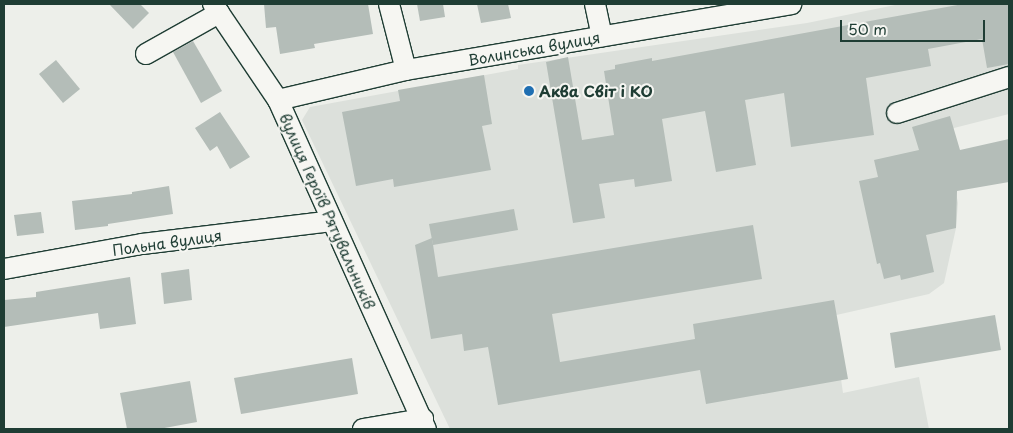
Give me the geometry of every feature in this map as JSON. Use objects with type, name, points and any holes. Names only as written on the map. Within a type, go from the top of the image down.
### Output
[{"type":"street","points":[[389,4],[406,70]]},
{"type":"street","points":[[595,4],[602,36]]},
{"type":"street","name":"Волинська вулиця","points":[[278,100],[406,70],[790,4]]},
{"type":"street","points":[[146,54],[216,8]]},
{"type":"street","name":"вулиця Героїв Рятувальників","points":[[216,8],[278,100],[424,424]]},
{"type":"street","points":[[897,113],[1009,77]]},
{"type":"street","name":"Польна вулиця","points":[[4,269],[142,244],[332,220]]},
{"type":"street","points":[[364,429],[424,424]]},
{"type":"shaded area","points":[[900,4],[1009,4],[1009,114],[954,128],[945,136],[958,203],[956,228],[944,283],[929,294],[832,316],[843,393],[919,377],[929,429],[450,429],[302,120],[310,107],[518,69],[518,65],[807,23]]},
{"type":"building","points":[[109,4],[140,4],[149,13],[133,29]]},
{"type":"building","points":[[264,4],[368,4],[373,34],[314,44],[315,48],[280,54],[276,27],[266,28]]},
{"type":"building","points":[[417,4],[443,4],[445,17],[420,21]]},
{"type":"building","points":[[477,4],[508,4],[511,18],[481,23]]},
{"type":"building","points":[[963,4],[1009,4],[1009,64],[987,68],[982,39],[928,49],[931,66],[866,78],[874,135],[791,147],[784,93],[745,100],[756,165],[716,172],[705,111],[662,119],[672,181],[635,187],[634,179],[599,184],[605,218],[573,223],[546,62],[568,57],[582,140],[614,135],[604,71],[615,69],[615,65],[652,58],[652,61]]},
{"type":"building","points":[[193,41],[222,91],[201,103],[173,52]]},
{"type":"building","points":[[56,60],[80,89],[63,103],[39,74]]},
{"type":"building","points":[[484,75],[492,124],[482,126],[491,170],[394,187],[393,179],[356,186],[342,112],[400,101],[398,90]]},
{"type":"building","points":[[220,112],[250,157],[230,169],[217,146],[210,151],[195,128]]},
{"type":"building","points":[[950,116],[960,150],[1009,139],[1009,182],[957,191],[956,228],[926,235],[934,272],[901,280],[900,275],[884,279],[880,263],[877,264],[859,181],[878,177],[874,160],[919,150],[912,127]]},
{"type":"building","points":[[169,186],[173,214],[75,230],[72,201],[132,194],[132,192]]},
{"type":"building","points":[[514,209],[518,230],[433,245],[429,224]]},
{"type":"building","points":[[41,212],[44,233],[17,236],[14,215]]},
{"type":"building","points":[[753,225],[762,279],[552,314],[560,362],[695,339],[693,324],[834,300],[848,379],[706,404],[700,370],[498,405],[488,347],[464,351],[462,334],[431,339],[415,245],[432,238],[438,277]]},
{"type":"building","points":[[189,269],[192,300],[164,304],[161,273]]},
{"type":"building","points":[[130,277],[136,324],[100,329],[98,313],[4,327],[4,300],[36,297],[36,292]]},
{"type":"building","points":[[995,315],[1001,350],[895,368],[890,333]]},
{"type":"building","points":[[352,358],[358,394],[241,414],[234,378]]},
{"type":"building","points":[[190,381],[197,422],[159,429],[127,429],[120,393]]},
{"type":"place","name":"Аква Світ і КО","points":[[529,91]]}]
